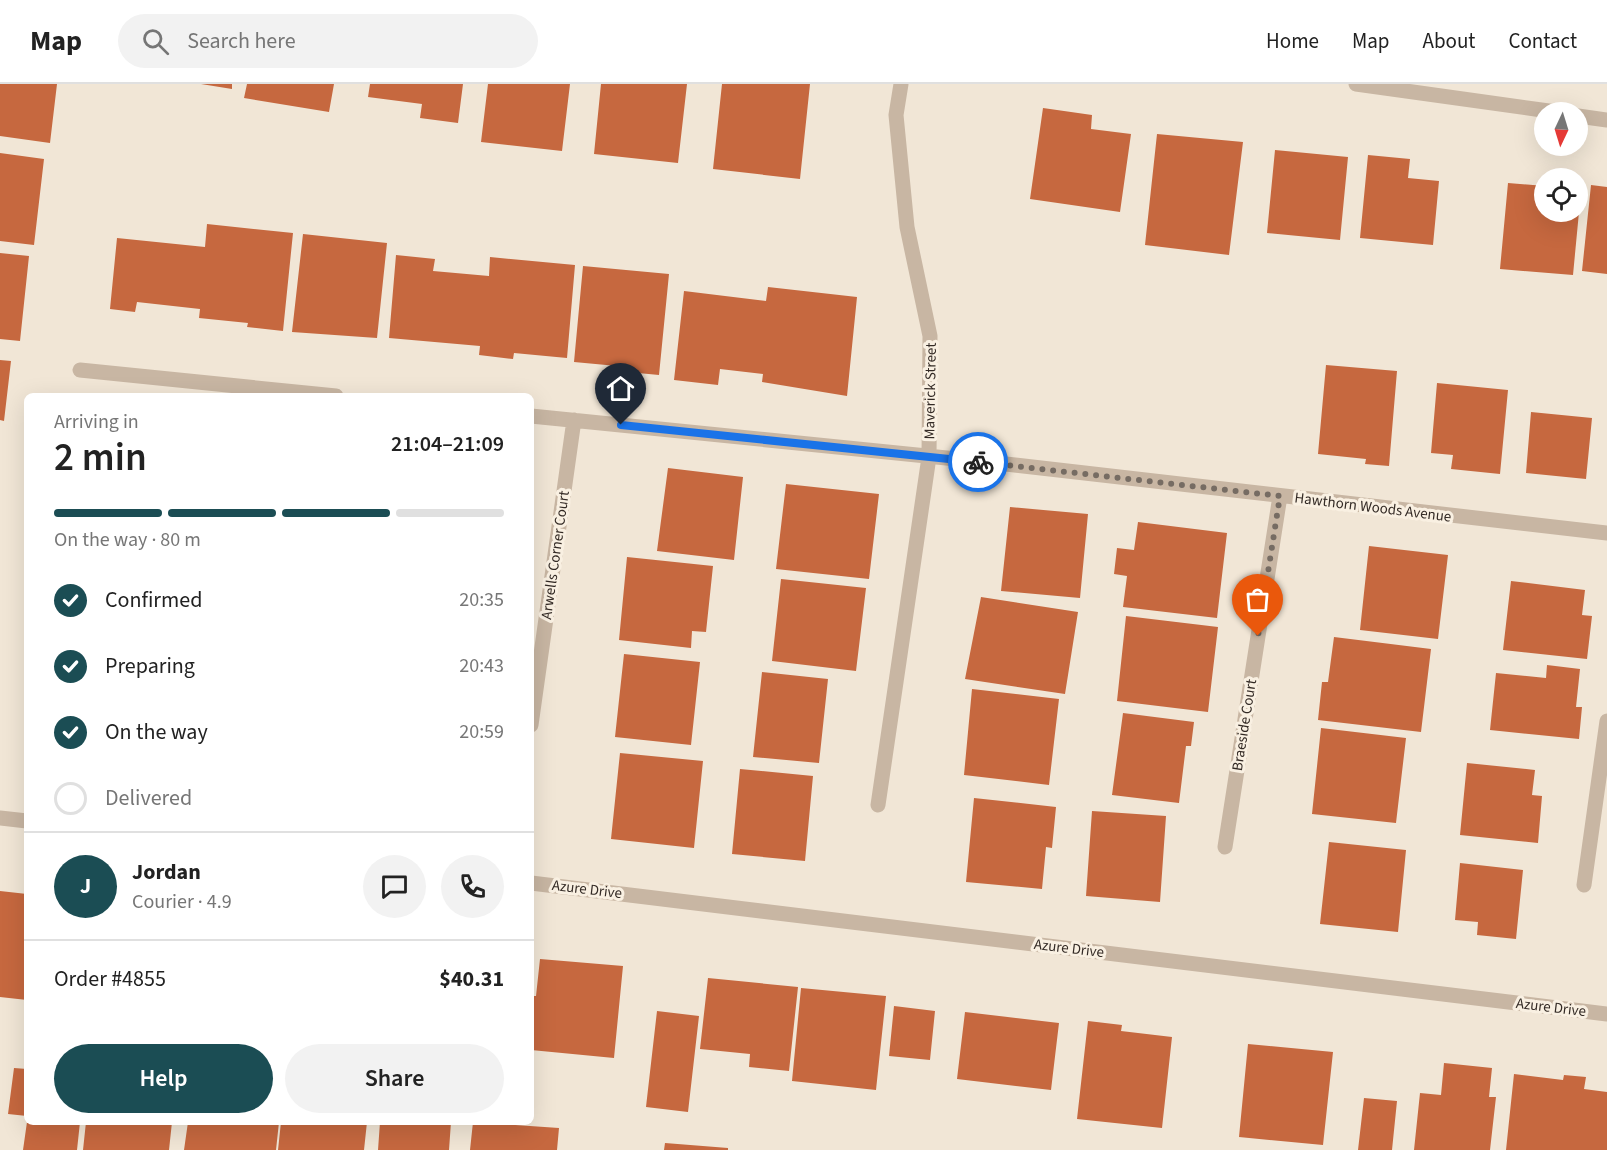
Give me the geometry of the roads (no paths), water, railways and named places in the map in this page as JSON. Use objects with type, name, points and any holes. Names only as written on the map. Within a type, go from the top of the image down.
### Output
[{"type":"street","name":"Maverick Street","points":[[878,805],[929,457],[930,336],[907,227],[896,116],[902,84]]},
{"type":"street","points":[[1356,84],[1534,109]]},
{"type":"street","points":[[1588,117],[1607,120]]},
{"type":"street","points":[[80,370],[226,390],[281,393]]},
{"type":"street","name":"Hawthorn Woods Avenue","points":[[534,416],[929,457],[1607,533]]},
{"type":"street","name":"Arwells Corner Court","points":[[534,704],[574,420]]},
{"type":"street","name":"Braeside Court","points":[[1225,847],[1280,496]]},
{"type":"street","points":[[1584,885],[1607,721]]},
{"type":"street","points":[[0,818],[24,821]]},
{"type":"street","name":"Azure Drive","points":[[534,883],[1607,1014]]}]
